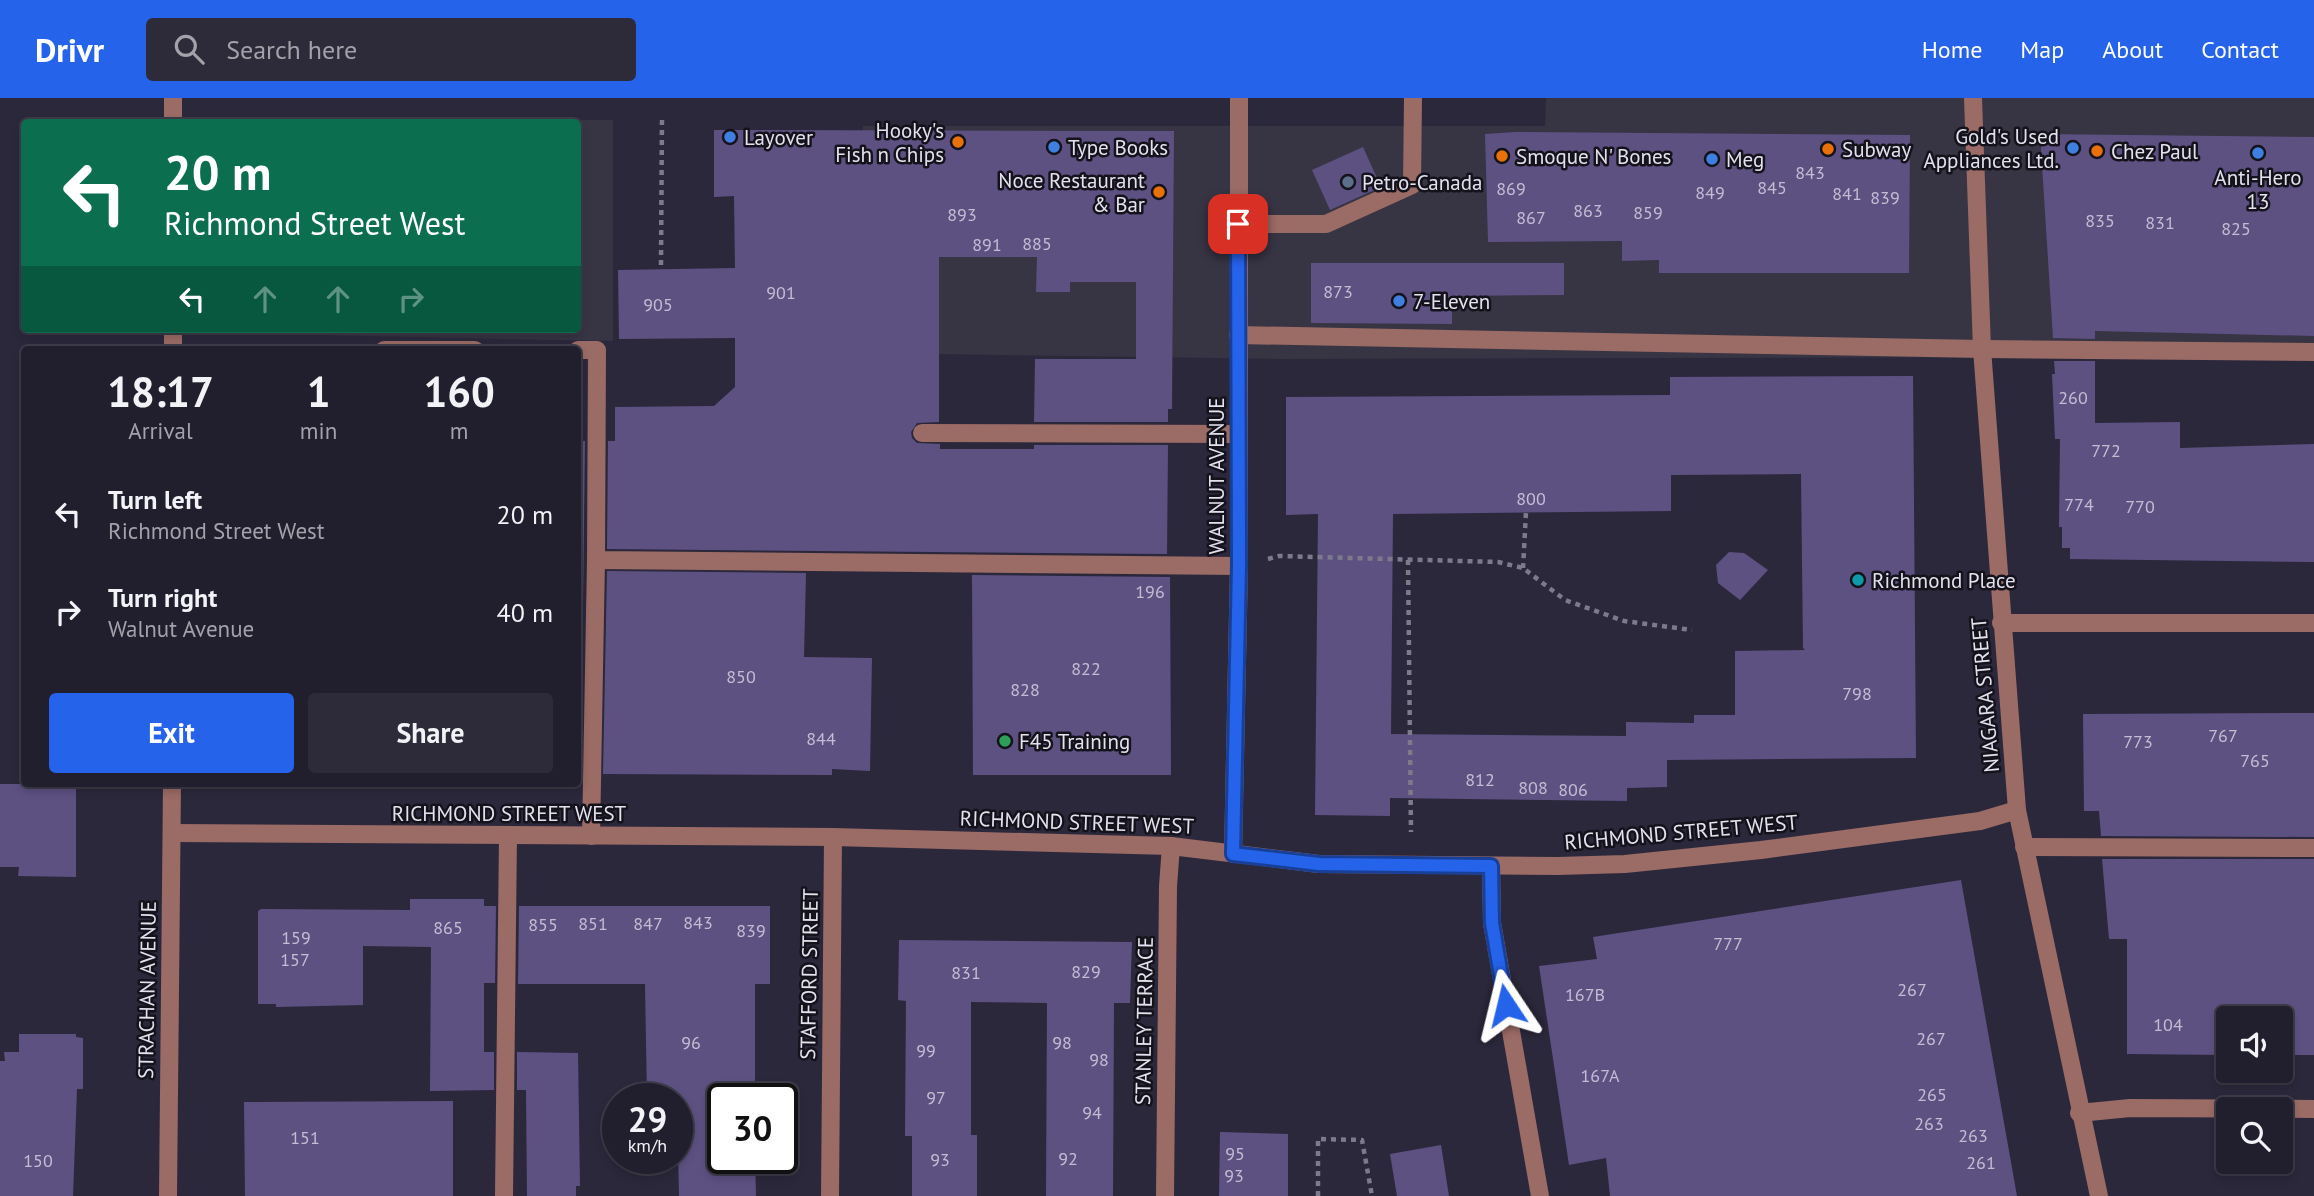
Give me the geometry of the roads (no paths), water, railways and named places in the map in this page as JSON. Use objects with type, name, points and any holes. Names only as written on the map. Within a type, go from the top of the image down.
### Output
[{"type":"street","points":[[173,98],[173,119]]},
{"type":"street","name":"WALNUT AVENUE","points":[[1233,854],[1239,566],[1239,98]]},
{"type":"street","points":[[1238,224],[1326,224],[1412,185],[1413,98]]},
{"type":"street","name":"NIAGARA STREET","points":[[1973,98],[1983,349],[2001,623],[2017,810],[2079,1113],[2099,1196]]},
{"type":"street","points":[[1238,335],[1983,349],[2314,352]]},
{"type":"street","points":[[581,350],[597,351],[591,835]]},
{"type":"street","points":[[922,433],[1239,434]]},
{"type":"street","points":[[596,560],[1239,566]]},
{"type":"street","points":[[2001,623],[2314,623]]},
{"type":"street","name":"STRACHAN AVENUE","points":[[168,1196],[172,787]]},
{"type":"street","name":"RICHMOND STREET WEST","points":[[172,833],[833,837],[1171,846],[1319,864],[1491,866],[1625,864],[1761,850],[1980,821],[2017,810]]},
{"type":"street","points":[[505,1196],[508,835]]},
{"type":"street","name":"STAFFORD STREET","points":[[830,1196],[833,837]]},
{"type":"street","name":"STANLEY TERRACE","points":[[1165,1196],[1168,886],[1171,846]]},
{"type":"street","points":[[2024,847],[2314,848]]},
{"type":"street","points":[[1491,866],[1492,923],[1540,1196]]},
{"type":"street","points":[[2079,1113],[2130,1108],[2314,1110]]},
{"type":"place","name":"Layover","points":[[730,137]]},
{"type":"place","name":"Hooky's Fish n Chips","points":[[958,142]]},
{"type":"place","name":"Type Books","points":[[1054,147]]},
{"type":"place","name":"Gold's Used Appliances Ltd.","points":[[2073,148]]},
{"type":"place","name":"Subway","points":[[1828,149]]},
{"type":"place","name":"Chez Paul","points":[[2097,151]]},
{"type":"place","name":"Anti-Hero 13","points":[[2258,153]]},
{"type":"place","name":"Smoque N' Bones","points":[[1502,156]]},
{"type":"place","name":"Meg","points":[[1712,159]]},
{"type":"place","name":"Petro-Canada","points":[[1348,182]]},
{"type":"place","name":"Noce Restaurant & Bar","points":[[1159,192]]},
{"type":"place","name":"7-Eleven","points":[[1399,301]]},
{"type":"place","name":"Richmond Place","points":[[1858,580]]},
{"type":"place","name":"F45 Training","points":[[1005,741]]}]
